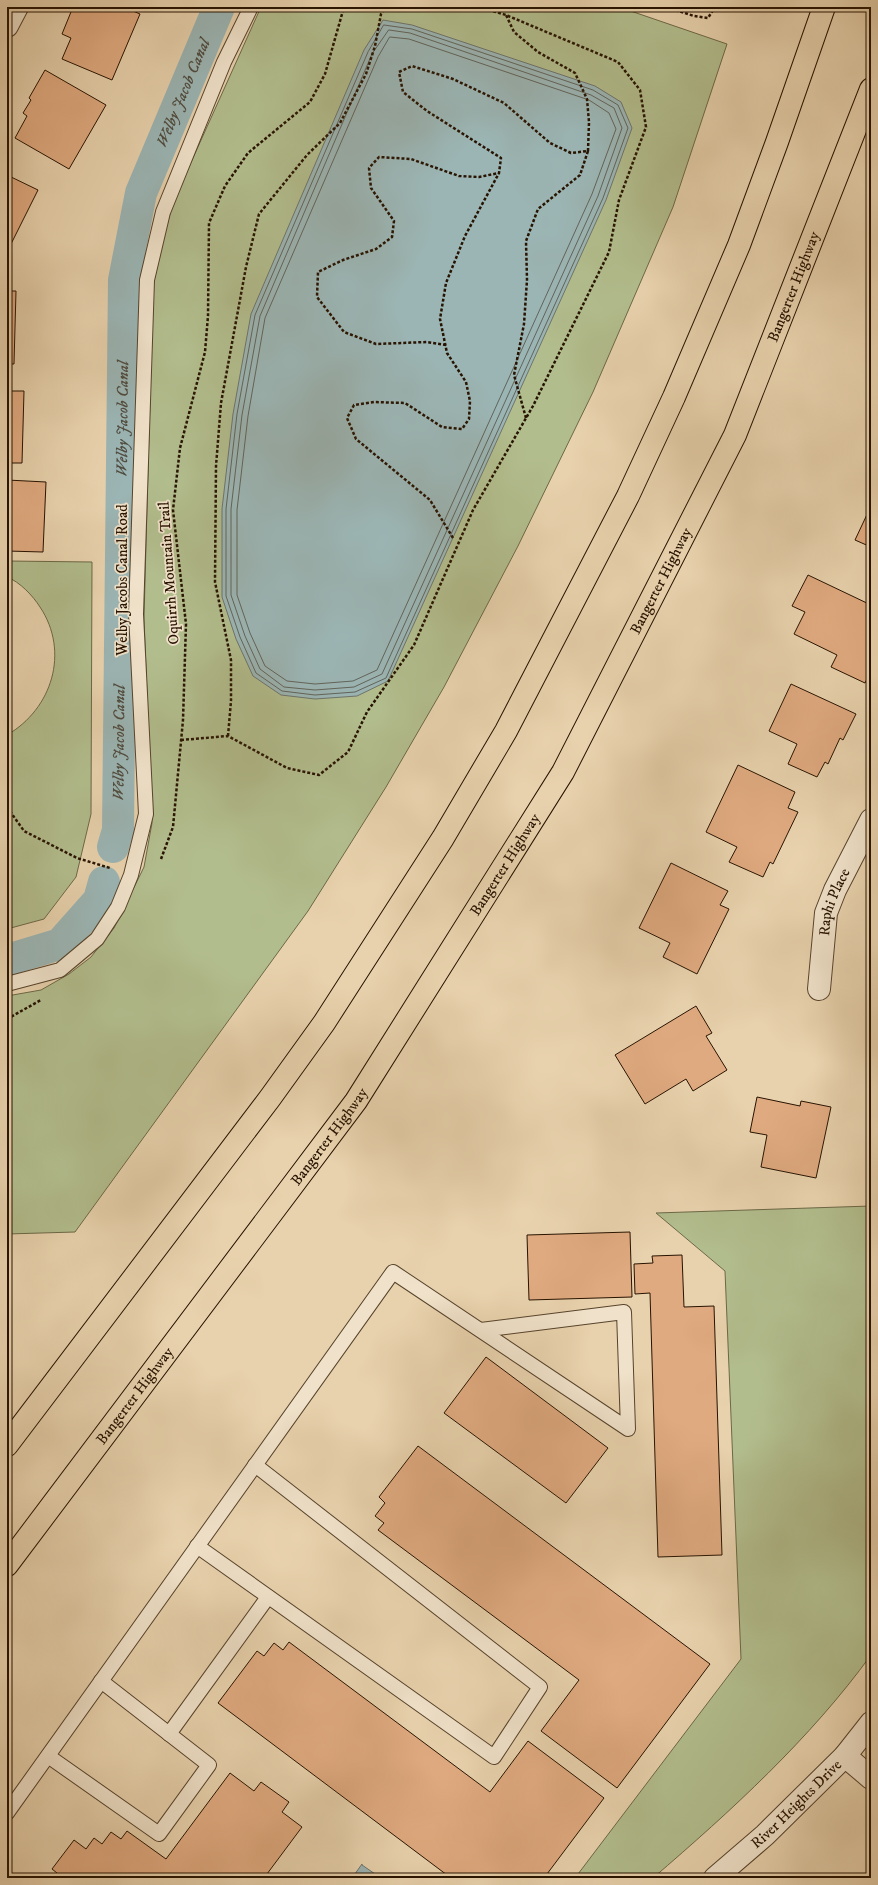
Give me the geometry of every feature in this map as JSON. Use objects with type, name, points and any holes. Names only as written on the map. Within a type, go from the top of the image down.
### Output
[{"type":"highway","points":[[7,1445],[265,1104],[324,1023],[443,838],[506,731],[628,496],[674,397],[739,245],[778,142],[824,7]]},
{"type":"highway","name":"Bangerter Highway","points":[[7,1565],[356,1100],[563,772],[735,435],[871,89]]},
{"type":"street","points":[[7,26],[17,7]]},
{"type":"street","name":"Raphi Place","points":[[819,989],[826,914],[835,890],[871,820]]},
{"type":"street","name":"River Heights Drive","points":[[716,1878],[764,1835],[845,1756],[871,1723]]},
{"type":"street","points":[[845,1756],[871,1778]]},
{"type":"lane","name":"Welby Jacobs Canal Road","points":[[7,984],[60,970],[96,940],[118,907],[131,875],[146,814],[136,614],[147,280],[163,212],[224,62],[251,7]]},
{"type":"lane","points":[[7,1813],[393,1272],[628,1429],[624,1312],[481,1330]]},
{"type":"lane","points":[[197,1546],[494,1757],[540,1687],[255,1464]]},
{"type":"lane","points":[[169,1734],[268,1597]]},
{"type":"lane","points":[[48,1756],[159,1834],[209,1765],[101,1681]]},
{"type":"path","name":"Oquirrh Mountain Trail","points":[[160,862],[173,827],[181,740],[186,624],[173,510],[180,448],[205,352],[208,316],[209,223],[226,186],[248,153],[310,102],[325,74],[344,7]]},
{"type":"path","points":[[228,736],[231,701],[231,660],[215,582],[216,466],[221,403],[246,267],[259,214],[307,155],[340,123],[366,74],[375,46],[381,14],[386,7]]},
{"type":"path","points":[[181,740],[228,736],[287,768],[319,775],[348,752],[367,712],[414,644],[474,510],[526,419],[609,252],[619,200],[646,127],[640,90],[618,62],[506,15],[479,7]]},
{"type":"path","points":[[666,7],[694,16],[708,18],[715,7]]},
{"type":"path","points":[[506,15],[514,32],[538,52],[575,73],[587,99],[589,122],[588,150],[580,175],[538,209],[526,240],[527,280],[524,324],[514,376],[526,419]]},
{"type":"path","points":[[453,538],[430,500],[356,439],[348,418],[354,405],[374,402],[405,403],[442,427],[462,429],[469,419],[470,401],[466,382],[448,353],[440,319],[446,283],[465,236],[499,173],[501,158],[427,111],[403,92],[399,72],[412,66],[453,79],[504,103],[550,143],[571,153],[588,150]]},
{"type":"path","points":[[446,345],[427,342],[376,344],[344,332],[317,297],[318,272],[344,260],[376,249],[392,237],[394,221],[371,188],[369,168],[379,157],[411,159],[460,176],[479,177],[499,173]]},
{"type":"path","points":[[7,807],[24,831],[77,858],[131,875]]},
{"type":"path","points":[[7,1020],[45,998]]},
{"type":"green space","points":[[261,7],[619,7],[727,44],[673,207],[593,392],[518,546],[444,687],[386,787],[308,911],[75,1232],[7,1234],[7,996],[41,990],[69,974],[91,957],[114,928],[144,867],[152,823],[144,618],[153,286],[163,239],[174,200]]},
{"type":"green space","points":[[7,561],[92,562],[91,814],[76,877],[44,919],[7,929],[7,735],[23,724],[45,695],[52,678],[55,660],[54,642],[49,624],[34,598],[17,582],[7,577]]},
{"type":"green space","points":[[871,1206],[871,1655],[822,1716],[796,1745],[711,1827],[653,1878],[575,1878],[741,1659],[725,1271],[656,1213]]},
{"type":"water","points":[[383,20],[412,25],[595,86],[621,102],[632,128],[606,200],[388,681],[357,696],[315,699],[281,695],[253,676],[236,639],[222,597],[222,509],[233,414],[251,314],[364,50]]},
{"type":"water","points":[[362,1865],[381,1878],[352,1878]]},
{"type":"building","points":[[73,7],[124,7],[140,14],[112,80],[62,59],[71,38],[62,34]]},
{"type":"building","points":[[45,70],[106,105],[69,169],[15,138],[27,116],[23,113],[31,100],[29,98]]},
{"type":"building","points":[[7,175],[38,190],[7,252]]},
{"type":"building","points":[[7,291],[16,291],[14,364],[7,364]]},
{"type":"building","points":[[7,391],[24,391],[22,463],[7,463]]},
{"type":"building","points":[[7,480],[46,482],[43,552],[7,551]]},
{"type":"building","points":[[871,506],[871,547],[855,540]]},
{"type":"building","points":[[808,575],[871,605],[871,671],[865,683],[831,667],[837,655],[794,634],[805,612],[792,606]]},
{"type":"building","points":[[791,684],[856,714],[843,740],[840,738],[828,764],[825,762],[817,777],[788,764],[797,744],[769,731]]},
{"type":"building","points":[[738,765],[795,792],[788,808],[798,812],[773,864],[770,862],[763,877],[729,862],[737,847],[706,832]]},
{"type":"building","points":[[671,863],[728,891],[720,905],[729,909],[697,974],[663,957],[670,943],[639,928]]},
{"type":"building","points":[[696,1006],[712,1033],[706,1036],[727,1070],[693,1091],[686,1079],[645,1104],[615,1055]]},
{"type":"building","points":[[757,1097],[800,1106],[801,1101],[831,1107],[816,1178],[761,1167],[767,1135],[750,1132]]},
{"type":"building","points":[[630,1232],[632,1297],[529,1300],[527,1235]]},
{"type":"building","points":[[682,1255],[684,1307],[714,1306],[722,1555],[658,1557],[650,1293],[635,1294],[634,1264],[653,1263],[652,1256]]},
{"type":"building","points":[[486,1357],[608,1448],[566,1503],[444,1413]]},
{"type":"building","points":[[418,1446],[710,1664],[617,1788],[541,1731],[579,1680],[378,1530],[384,1523],[375,1516],[385,1503],[379,1497]]},
{"type":"building","points":[[289,1642],[490,1792],[528,1741],[604,1798],[544,1878],[451,1878],[218,1703],[257,1651],[264,1656],[274,1643],[283,1650]]},
{"type":"building","points":[[230,1773],[254,1791],[261,1782],[289,1802],[282,1812],[302,1827],[264,1878],[53,1878],[57,1873],[52,1869],[74,1840],[86,1849],[94,1838],[102,1844],[111,1832],[121,1839],[127,1831],[166,1859]]},
{"type":"waterway","name":"Welby Jacob Canal","points":[[113,847],[118,830],[124,280],[141,193],[219,7]]},
{"type":"waterway","name":"Welby Jacob Canal","points":[[7,960],[60,944],[99,900],[104,882]]}]
